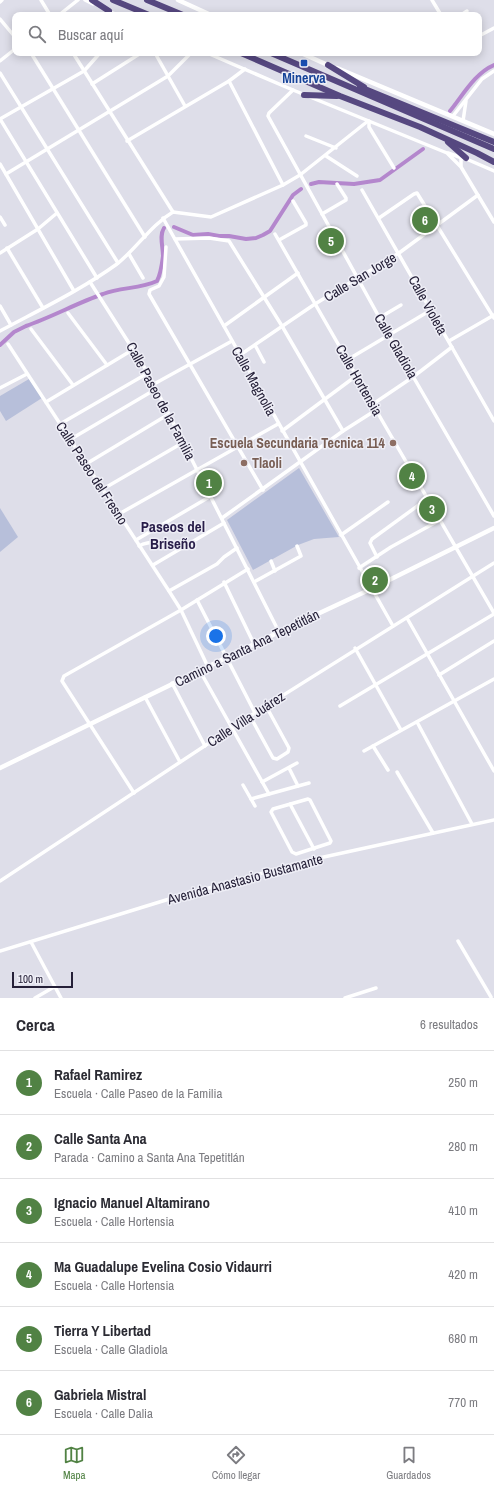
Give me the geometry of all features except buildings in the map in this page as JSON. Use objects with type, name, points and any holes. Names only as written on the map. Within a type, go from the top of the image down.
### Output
[{"type":"highway","points":[[92,0],[109,11]]},
{"type":"highway","points":[[113,0],[143,12]]},
{"type":"highway","points":[[147,0],[176,12]]},
{"type":"highway","points":[[248,56],[340,96],[420,127],[494,162]]},
{"type":"highway","points":[[278,56],[494,149]]},
{"type":"highway","points":[[328,65],[371,91]]},
{"type":"highway","points":[[310,70],[320,71],[494,142]]},
{"type":"highway","points":[[304,95],[340,96]]},
{"type":"highway","points":[[444,138],[464,158]]},
{"type":"street","points":[[41,0],[48,12]]},
{"type":"street","points":[[63,12],[78,0]]},
{"type":"street","points":[[85,0],[109,11]]},
{"type":"street","points":[[178,0],[204,12]]},
{"type":"street","points":[[433,1],[439,12]]},
{"type":"street","points":[[0,19],[12,33]]},
{"type":"street","points":[[482,34],[494,28]]},
{"type":"street","points":[[0,61],[12,51]]},
{"type":"street","points":[[32,56],[145,236]]},
{"type":"street","points":[[75,56],[109,112],[174,212]]},
{"type":"street","points":[[97,56],[84,71],[0,119],[97,278]]},
{"type":"street","points":[[92,84],[136,56]]},
{"type":"street","points":[[157,56],[185,106]]},
{"type":"street","points":[[6,174],[168,76],[188,56]]},
{"type":"street","points":[[214,56],[304,95],[447,153],[490,168],[494,171]]},
{"type":"street","points":[[308,56],[494,134]]},
{"type":"street","points":[[127,140],[229,81],[245,69]]},
{"type":"street","points":[[452,116],[485,76],[494,71]]},
{"type":"street","points":[[0,73],[118,263]]},
{"type":"street","points":[[229,81],[283,185]]},
{"type":"street","name":"Calle Gladiola","points":[[293,90],[268,115],[389,335],[494,516]]},
{"type":"street","points":[[463,121],[466,100]]},
{"type":"street","points":[[0,331],[97,278],[129,254],[163,218],[174,212],[211,217],[283,185],[300,175],[326,156],[369,121]]},
{"type":"street","points":[[369,121],[369,127],[394,168]]},
{"type":"street","points":[[306,136],[336,148]]},
{"type":"street","points":[[447,153],[461,167],[494,222]]},
{"type":"street","points":[[326,156],[357,176]]},
{"type":"street","points":[[461,167],[460,162],[464,158]]},
{"type":"street","points":[[0,164],[74,291]]},
{"type":"street","points":[[322,214],[346,200],[337,184]]},
{"type":"street","name":"Calle Violeta","points":[[362,190],[452,347],[492,413],[494,421]]},
{"type":"street","points":[[379,218],[417,193],[494,316],[449,341]]},
{"type":"street","name":"Calle San Jorge","points":[[240,355],[315,304],[399,253],[478,195]]},
{"type":"street","points":[[279,240],[306,225],[293,202]]},
{"type":"street","points":[[0,253],[38,228],[57,213]]},
{"type":"street","points":[[0,217],[5,225]]},
{"type":"street","name":"Calle Magnolia","points":[[163,218],[393,626]]},
{"type":"street","name":"Calle Hortensia","points":[[275,234],[494,613]]},
{"type":"street","points":[[175,239],[209,238],[229,241],[326,399],[343,431]]},
{"type":"street","points":[[166,247],[164,277],[161,284],[150,290],[149,294],[262,490]]},
{"type":"street","points":[[7,248],[43,308]]},
{"type":"street","points":[[129,254],[143,278]]},
{"type":"street","points":[[224,326],[298,273]]},
{"type":"street","name":"Calle Paseo de la Familia","points":[[90,282],[134,348],[154,384],[279,632]]},
{"type":"street","points":[[380,318],[401,305]]},
{"type":"street","points":[[0,306],[12,325]]},
{"type":"street","points":[[347,360],[431,310]]},
{"type":"street","points":[[68,313],[107,365]]},
{"type":"street","points":[[32,329],[73,385]]},
{"type":"street","points":[[154,384],[232,341]]},
{"type":"street","name":"Calle Paseo del Fresno","points":[[8,344],[181,610],[208,667]]},
{"type":"street","points":[[254,345],[264,362]]},
{"type":"street","points":[[373,404],[413,377],[452,347]]},
{"type":"street","points":[[46,402],[134,348]]},
{"type":"street","points":[[60,424],[148,373]]},
{"type":"street","points":[[0,388],[27,374]]},
{"type":"street","points":[[282,431],[356,376]]},
{"type":"street","points":[[70,439],[156,389]]},
{"type":"street","points":[[222,518],[343,431],[376,410]]},
{"type":"street","points":[[86,464],[170,414]]},
{"type":"street","points":[[119,514],[278,424]]},
{"type":"street","points":[[103,489],[184,442]]},
{"type":"street","points":[[136,540],[211,496]]},
{"type":"street","points":[[377,557],[370,543],[372,539],[428,499]]},
{"type":"street","points":[[341,535],[388,502]]},
{"type":"street","points":[[359,568],[391,547],[440,520]]},
{"type":"street","points":[[153,566],[185,545],[224,523]]},
{"type":"street","name":"Camino a Santa Ana Tepetitlán","points":[[0,768],[90,725],[172,683],[371,589],[494,528]]},
{"type":"street","points":[[139,546],[145,543],[170,542],[185,545]]},
{"type":"street","points":[[254,582],[301,556],[297,546]]},
{"type":"street","points":[[169,591],[217,564],[237,548]]},
{"type":"street","points":[[271,561],[275,571]]},
{"type":"street","name":"Calle Villa Juárez","points":[[0,881],[134,794],[250,716],[356,648],[407,618],[494,563]]},
{"type":"street","points":[[134,794],[62,681],[63,677],[181,610],[224,582],[248,569]]},
{"type":"street","points":[[224,582],[254,644]]},
{"type":"street","points":[[197,600],[255,713]]},
{"type":"street","points":[[340,706],[494,613]]},
{"type":"street","points":[[407,618],[494,771]]},
{"type":"street","points":[[439,675],[494,641]]},
{"type":"street","points":[[356,648],[401,730]]},
{"type":"street","points":[[200,671],[233,727],[269,794]]},
{"type":"street","points":[[364,751],[494,679]]},
{"type":"street","points":[[172,683],[205,746]]},
{"type":"street","points":[[145,697],[180,762]]},
{"type":"street","points":[[250,716],[273,758],[277,759],[288,752],[289,748],[266,706]]},
{"type":"street","points":[[417,722],[472,824]]},
{"type":"street","points":[[373,746],[388,770]]},
{"type":"street","points":[[262,782],[297,763]]},
{"type":"street","points":[[289,768],[298,786]]},
{"type":"street","points":[[397,772],[433,833]]},
{"type":"street","points":[[252,799],[309,783]]},
{"type":"street","points":[[243,785],[255,806]]},
{"type":"street","points":[[308,799],[311,801],[331,840],[330,843],[314,849],[296,854],[292,852],[271,812],[273,809],[308,799]]},
{"type":"street","points":[[290,804],[314,849]]},
{"type":"street","name":"Avenida Anastasio Bustamante","points":[[0,951],[158,902],[310,860],[494,820]]},
{"type":"street","points":[[307,852],[310,860]]},
{"type":"street","points":[[301,853],[303,862]]},
{"type":"street","points":[[458,941],[491,996]]},
{"type":"street","points":[[31,942],[61,998]]},
{"type":"street","points":[[35,998],[54,987]]},
{"type":"street","points":[[346,998],[376,988]]},
{"type":"shaded area","points":[[29,379],[42,398],[6,421],[0,411],[0,396]]},
{"type":"shaded area","points":[[299,468],[339,537],[314,539],[298,545],[253,570],[227,520]]},
{"type":"shaded area","points":[[0,508],[18,537],[0,552]]},
{"type":"waterway","points":[[450,111],[475,79],[481,73],[494,65]]},
{"type":"waterway","points":[[311,184],[319,182],[354,184],[380,180],[423,149]]},
{"type":"waterway","points":[[174,227],[193,235],[208,234],[246,239],[256,238],[270,231],[293,195],[301,189]]},
{"type":"waterway","points":[[0,345],[14,332],[93,298],[117,290],[151,284],[157,281],[163,259],[161,238],[164,228]]},
{"type":"place","name":"Minerva","points":[[304,63]]},
{"type":"place","name":"Gabriela Mistral","points":[[425,220]]},
{"type":"place","name":"Tierra Y Libertad","points":[[331,241]]},
{"type":"place","name":"Escuela Secundaria Tecnica 114","points":[[393,443]]},
{"type":"place","name":"Tlaoli","points":[[244,463]]},
{"type":"place","name":"Ma Guadalupe Evelina Cosio Vidaurri","points":[[412,476]]},
{"type":"place","name":"Rafael Ramirez","points":[[209,483]]},
{"type":"place","name":"Ignacio Manuel Altamirano","points":[[432,509]]},
{"type":"place","name":"Calle Santa Ana","points":[[375,580]]},
{"type":"district","name":"Paseos del Briseño","points":[[173,534]]}]
